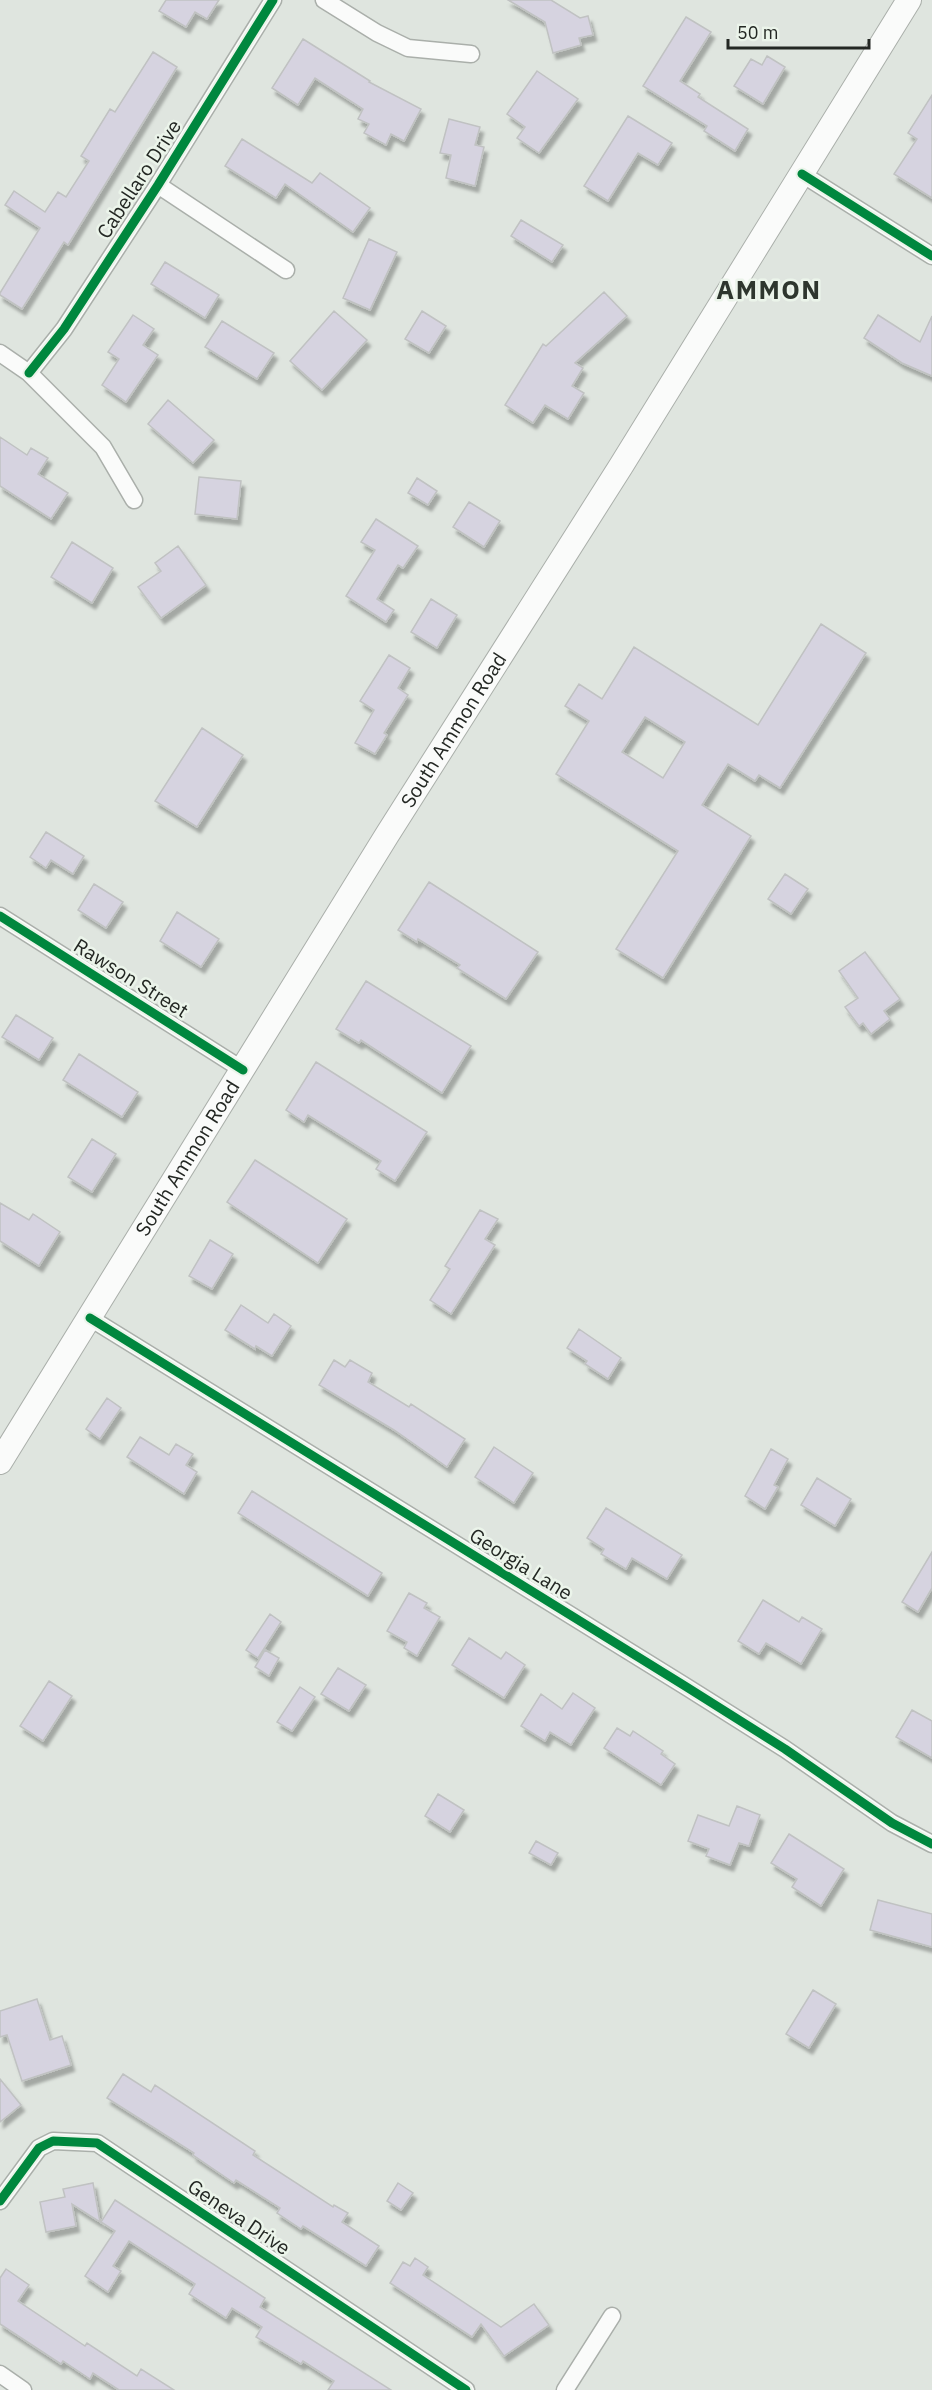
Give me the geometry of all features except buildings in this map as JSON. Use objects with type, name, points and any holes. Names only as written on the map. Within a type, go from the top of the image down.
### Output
[{"type":"main road","name":"South Ammon Road","points":[[0,1462],[909,0]]},
{"type":"street","name":"Cabellaro Drive","points":[[29,373],[64,329],[158,185],[273,0]]},
{"type":"street","points":[[324,0],[377,33],[408,48],[471,54]]},
{"type":"street","points":[[802,174],[932,256]]},
{"type":"street","points":[[158,185],[286,270]]},
{"type":"street","points":[[0,353],[29,373],[103,447],[134,500]]},
{"type":"street","name":"Rawson Street","points":[[0,916],[243,1070]]},
{"type":"street","name":"Georgia Lane","points":[[90,1318],[685,1686],[785,1749],[892,1823],[932,1844]]},
{"type":"street","name":"Geneva Drive","points":[[0,2201],[39,2148],[53,2141],[97,2143],[466,2390]]},
{"type":"street","points":[[566,2390],[612,2316]]},
{"type":"street","points":[[0,2374],[23,2390]]},
{"type":"cycle path","points":[[29,373],[64,329],[158,185],[273,0]]},
{"type":"cycle path","points":[[802,174],[932,256]]},
{"type":"cycle path","points":[[0,916],[243,1070]]},
{"type":"cycle path","points":[[90,1318],[685,1686],[785,1749],[892,1823],[932,1844]]},
{"type":"cycle path","points":[[0,2201],[39,2148],[53,2141],[97,2143],[466,2390]]},
{"type":"district","name":"AMMON","points":[[769,290]]}]
